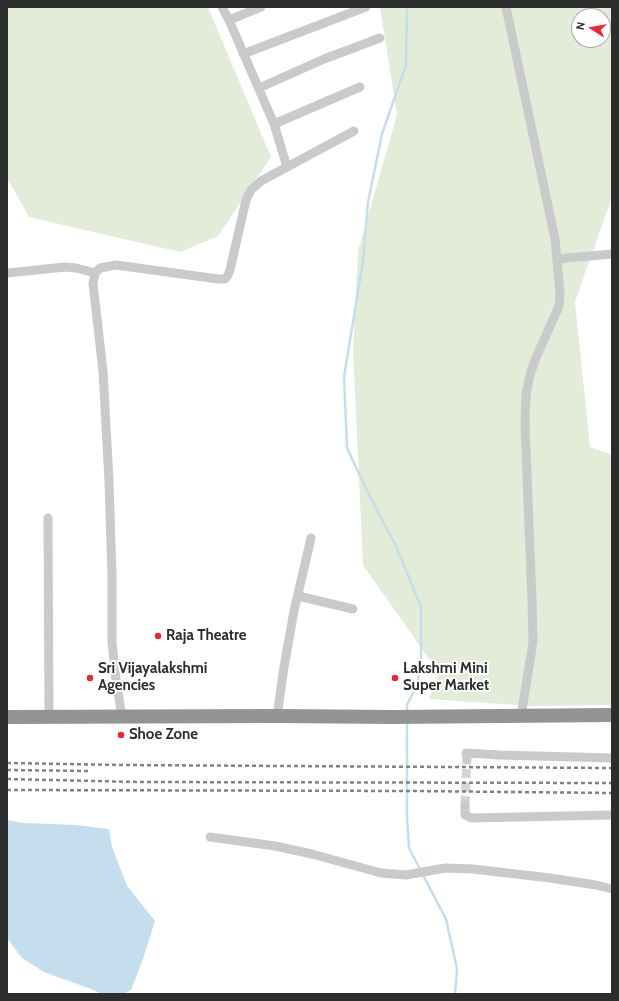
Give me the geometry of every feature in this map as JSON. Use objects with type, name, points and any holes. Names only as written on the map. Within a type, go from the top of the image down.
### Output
[{"type":"highway","points":[[7,717],[392,717],[612,715]]},
{"type":"street","points":[[222,7],[260,88],[274,124],[287,167]]},
{"type":"street","points":[[229,20],[261,7]]},
{"type":"street","points":[[243,54],[366,7]]},
{"type":"street","points":[[506,7],[546,194],[557,259],[560,293],[559,306],[535,360],[526,394],[525,434],[533,642],[521,716]]},
{"type":"street","points":[[260,88],[324,59],[380,38]]},
{"type":"street","points":[[274,124],[360,87]]},
{"type":"street","points":[[122,717],[112,642],[112,576],[109,481],[103,371],[93,284],[95,273],[100,268],[116,265],[218,279],[225,278],[230,270],[246,200],[251,190],[262,181],[354,131]]},
{"type":"street","points":[[557,259],[612,254]]},
{"type":"street","points":[[7,273],[64,267],[76,268],[95,273]]},
{"type":"street","points":[[48,518],[49,717]]},
{"type":"street","points":[[277,716],[284,667],[311,538]]},
{"type":"street","points":[[298,596],[353,608]]},
{"type":"street","points":[[467,759],[466,753],[612,758]]},
{"type":"street","points":[[465,805],[465,815],[471,818],[612,815]]},
{"type":"street","points":[[210,837],[290,849],[381,873],[406,875],[446,868],[473,869],[550,878],[612,889]]},
{"type":"green space","points":[[7,7],[208,7],[271,157],[218,236],[180,252],[29,217],[7,178]]},
{"type":"green space","points":[[380,7],[612,7],[612,197],[575,302],[590,447],[612,455],[612,705],[531,706],[429,699],[439,673],[363,565],[353,350],[358,251],[397,115]]},
{"type":"water","points":[[7,820],[24,823],[76,825],[109,829],[112,847],[127,886],[155,921],[131,990],[124,994],[101,994],[94,990],[44,972],[22,958],[7,938]]},
{"type":"waterway","points":[[407,7],[406,65],[382,134],[368,202],[363,261],[344,377],[347,448],[368,493],[396,546],[421,607],[421,664],[417,685],[407,705],[407,712]]},
{"type":"waterway","points":[[407,721],[407,818],[409,848],[421,871]]},
{"type":"waterway","points":[[423,875],[446,919],[457,969],[455,994]]},
{"type":"tunnel","points":[[465,805],[467,759]]},
{"type":"railway","points":[[7,763],[612,768]]},
{"type":"railway","points":[[7,770],[89,771]]},
{"type":"railway","points":[[7,779],[139,782],[612,783]]},
{"type":"railway","points":[[7,790],[612,793]]},
{"type":"place","name":"Raja Theatre","points":[[158,636]]},
{"type":"place","name":"Sri Vijayalakshmi Agencies","points":[[90,678]]},
{"type":"place","name":"Lakshmi Mini Super Market","points":[[395,678]]},
{"type":"place","name":"Shoe Zone","points":[[121,735]]}]
